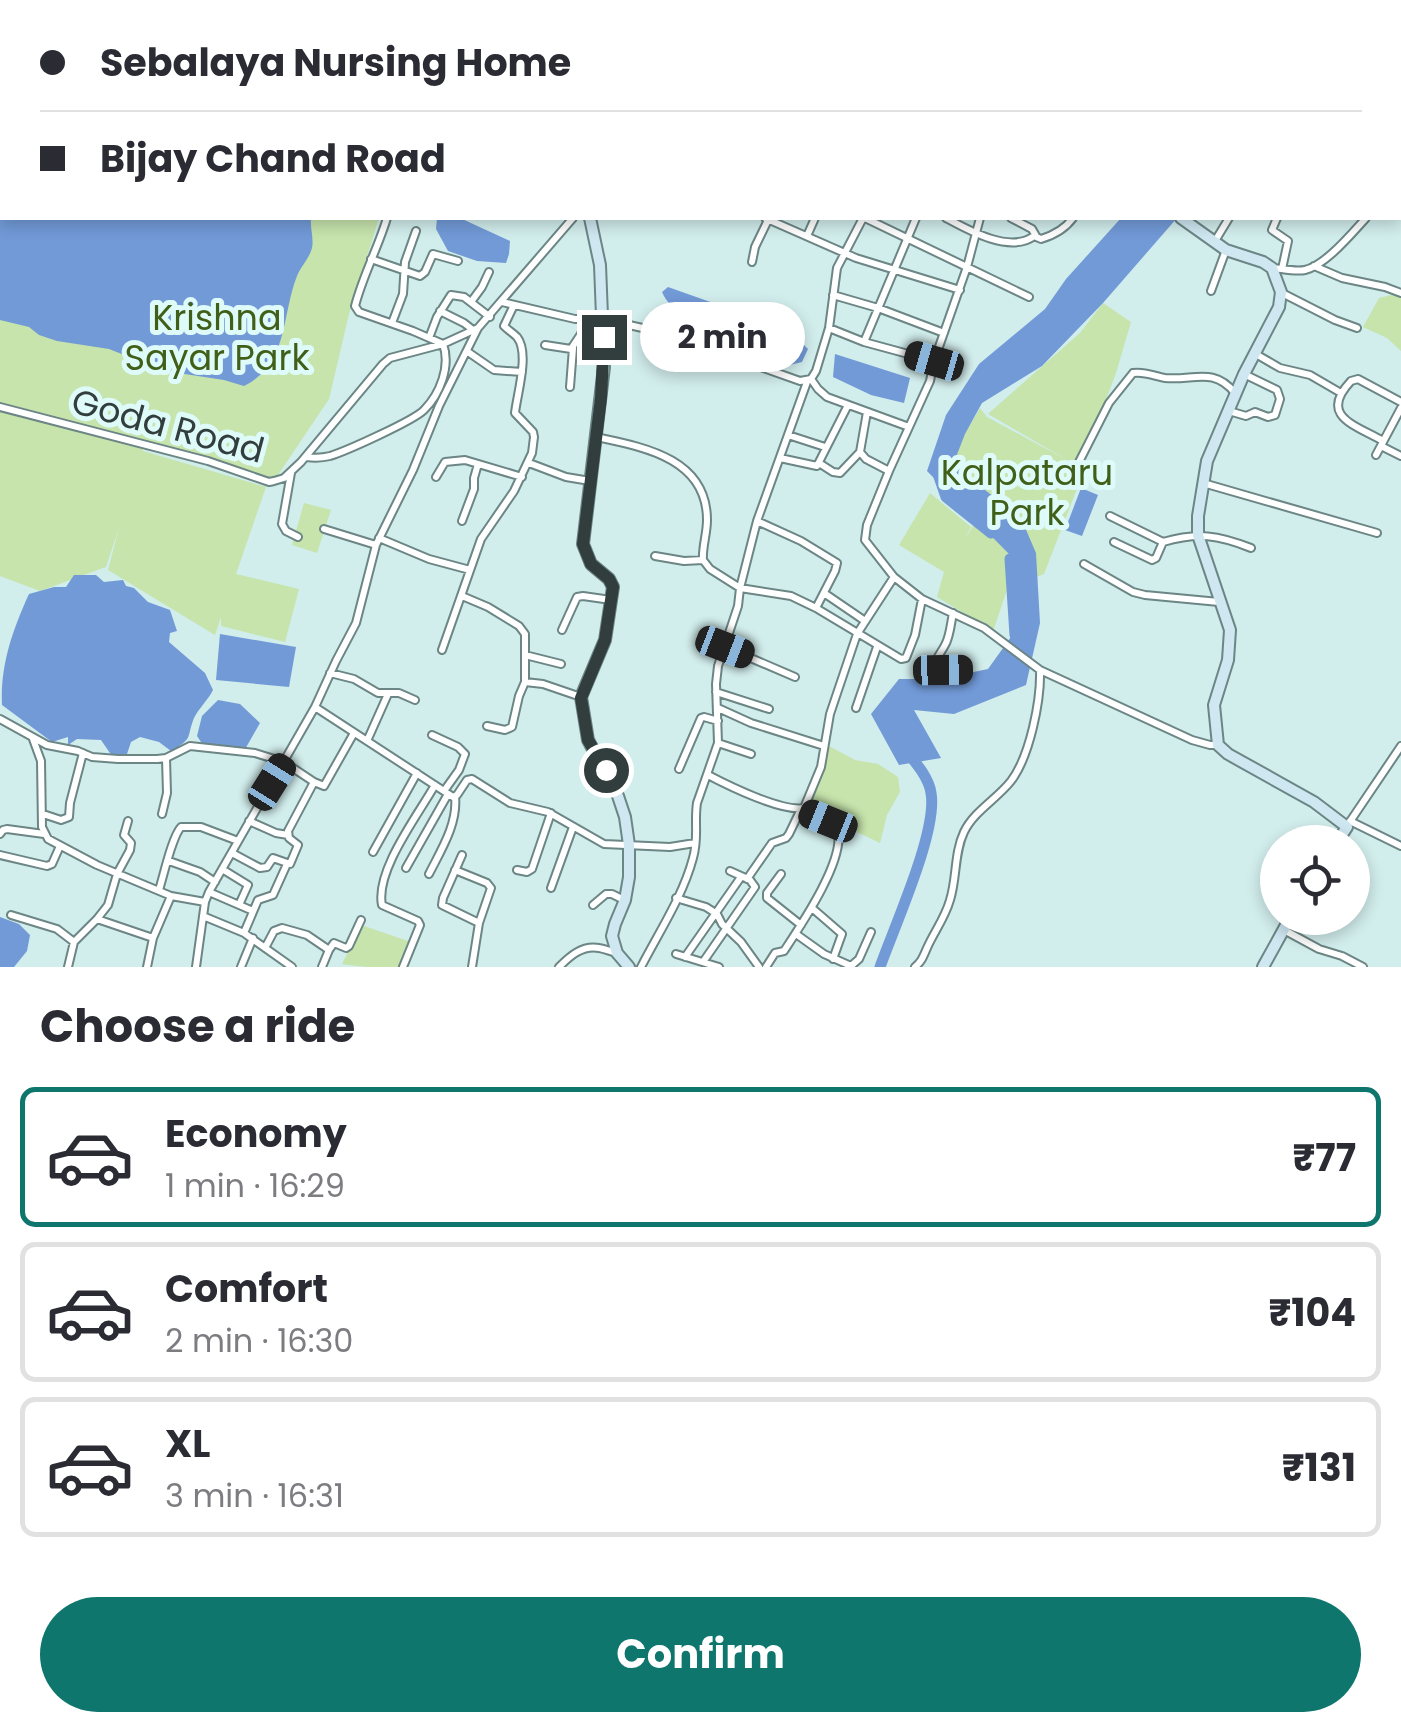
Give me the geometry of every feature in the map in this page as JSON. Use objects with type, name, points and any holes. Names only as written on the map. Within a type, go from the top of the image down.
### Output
[{"type":"street","points":[[305,457],[327,457],[422,413],[445,373],[447,356],[443,344],[359,312],[356,306],[362,280],[387,220]]},
{"type":"street","name":"Goda Road","points":[[0,407],[208,461],[269,482],[284,478],[390,358],[443,344],[476,329],[572,220]]},
{"type":"street","points":[[590,220],[600,265],[604,368],[583,544],[591,564],[613,587],[601,651],[581,698],[588,740],[625,817],[630,877],[612,936],[617,953],[629,967]]},
{"type":"street","points":[[752,262],[766,220]]},
{"type":"street","points":[[771,220],[845,253],[960,290]]},
{"type":"street","points":[[807,236],[814,220]]},
{"type":"street","points":[[641,967],[693,858],[698,829],[696,803],[718,743],[718,666],[738,606],[757,521],[829,328],[837,268],[863,220]]},
{"type":"street","points":[[869,220],[1029,297]]},
{"type":"street","points":[[864,342],[915,220]]},
{"type":"street","points":[[950,220],[976,235],[1023,242],[1036,236]]},
{"type":"street","points":[[980,220],[930,381],[864,533],[869,546],[894,577],[922,600],[970,620],[1038,668],[1192,740],[1218,744]]},
{"type":"street","points":[[1015,220],[1032,229],[1041,240],[1071,220]]},
{"type":"street","points":[[1184,220],[1226,250],[1277,268],[1302,271],[1314,266],[1364,220]]},
{"type":"street","points":[[1214,242],[1228,220]]},
{"type":"street","points":[[1276,220],[1272,230],[1288,244],[1277,268],[1279,307],[1244,374],[1208,460],[1198,516],[1198,535],[1230,630],[1228,660],[1214,706],[1218,744],[1228,754],[1349,824],[1401,846]]},
{"type":"street","points":[[392,323],[403,294],[405,262],[416,230]]},
{"type":"street","points":[[1211,291],[1226,250]]},
{"type":"street","points":[[371,260],[417,276],[423,274],[433,254],[458,261]]},
{"type":"street","points":[[1314,266],[1342,278],[1401,293]]},
{"type":"street","points":[[472,302],[489,272]]},
{"type":"street","points":[[1280,292],[1357,328]]},
{"type":"street","points":[[428,338],[440,311],[454,294],[490,317]]},
{"type":"street","points":[[833,294],[944,334]]},
{"type":"street","points":[[502,302],[665,333],[809,380],[827,397],[908,427]]},
{"type":"street","points":[[442,650],[483,536],[529,463],[534,437],[516,413],[522,372],[520,343],[504,326],[514,305]]},
{"type":"street","points":[[196,967],[209,892],[315,707],[361,610],[377,541],[468,352],[476,329],[440,311]]},
{"type":"street","points":[[570,387],[574,347],[586,320]]},
{"type":"street","points":[[829,328],[934,361]]},
{"type":"street","points":[[545,345],[568,350],[574,347]]},
{"type":"street","points":[[468,352],[494,370],[522,372]]},
{"type":"street","points":[[1254,353],[1280,368],[1310,375],[1341,393]]},
{"type":"street","points":[[1079,462],[1109,403],[1133,373],[1166,378],[1206,376],[1228,384],[1236,394]]},
{"type":"street","points":[[1228,411],[1244,416],[1252,412],[1275,415],[1280,398],[1277,390],[1244,374]]},
{"type":"street","points":[[1376,455],[1382,444],[1401,405],[1358,379],[1351,380],[1336,406],[1340,416],[1382,444],[1401,456]]},
{"type":"street","points":[[780,458],[814,466],[819,463],[848,405]]},
{"type":"street","points":[[819,463],[840,473],[860,452],[867,412]]},
{"type":"street","points":[[788,435],[825,447]]},
{"type":"street","points":[[596,437],[664,454],[696,483],[702,492],[707,520],[703,560],[740,588],[791,596],[896,658],[906,658],[922,600]]},
{"type":"street","points":[[860,452],[889,471]]},
{"type":"street","points":[[436,477],[441,466],[450,460],[522,477]]},
{"type":"street","points":[[529,463],[576,480],[590,481]]},
{"type":"street","points":[[462,521],[478,464]]},
{"type":"street","points":[[290,472],[282,524],[298,537]]},
{"type":"street","points":[[1202,483],[1377,533]]},
{"type":"street","points":[[1110,516],[1164,542],[1198,535],[1216,536],[1251,548]]},
{"type":"street","points":[[757,521],[834,560],[837,566],[816,608]]},
{"type":"street","points":[[324,528],[470,570]]},
{"type":"street","points":[[1114,542],[1152,560],[1164,542]]},
{"type":"street","points":[[655,556],[684,562],[703,560]]},
{"type":"street","points":[[1084,564],[1144,596],[1220,602]]},
{"type":"street","points":[[719,967],[680,956],[772,843],[786,838],[807,804],[818,779],[833,704],[857,634],[894,577]]},
{"type":"street","points":[[824,593],[865,621]]},
{"type":"street","points":[[462,596],[488,607],[525,634],[525,682],[511,730],[487,726]]},
{"type":"street","points":[[562,630],[577,597],[612,600]]},
{"type":"street","points":[[953,613],[946,644],[935,664],[943,670],[964,670]]},
{"type":"street","points":[[856,708],[878,646]]},
{"type":"street","points":[[725,647],[795,676]]},
{"type":"street","points":[[525,655],[561,664]]},
{"type":"street","points":[[914,967],[923,960],[949,903],[966,828],[1018,770],[1040,694],[1038,668]]},
{"type":"street","points":[[330,673],[354,679],[371,690],[414,700]]},
{"type":"street","points":[[525,682],[543,684],[581,698]]},
{"type":"street","points":[[716,692],[769,709]]},
{"type":"street","points":[[368,740],[388,694]]},
{"type":"street","points":[[315,707],[449,794],[456,808],[452,826],[430,874]]},
{"type":"street","points":[[717,708],[824,746]]},
{"type":"street","points":[[678,769],[702,718],[718,721]]},
{"type":"street","points":[[0,719],[47,745],[118,760],[166,758],[190,746],[254,753],[284,762],[321,786],[328,784],[354,732]]},
{"type":"street","points":[[406,868],[449,794],[465,754],[432,735]]},
{"type":"street","points":[[33,737],[41,761],[44,834]]},
{"type":"street","points":[[718,743],[750,754]]},
{"type":"street","points":[[1349,824],[1401,746]]},
{"type":"street","points":[[42,814],[67,819],[83,753]]},
{"type":"street","points":[[162,814],[167,793],[166,758]]},
{"type":"street","points":[[373,852],[417,773]]},
{"type":"street","points":[[676,898],[717,914],[763,967],[775,953],[784,951],[796,934],[836,856],[840,840],[828,821],[708,775]]},
{"type":"street","points":[[449,794],[472,779],[510,803],[550,813],[604,844],[670,847],[696,843]]},
{"type":"street","points":[[288,835],[314,782]]},
{"type":"street","points":[[403,967],[420,923],[385,907],[380,894],[391,861],[435,785]]},
{"type":"street","points":[[517,870],[532,869],[550,813]]},
{"type":"street","points":[[68,967],[74,942],[108,905],[132,843],[124,836],[128,821]]},
{"type":"street","points":[[244,933],[261,897],[273,895],[298,845],[288,835],[249,821]]},
{"type":"street","points":[[551,888],[572,826]]},
{"type":"street","points":[[159,890],[173,840],[182,828],[201,827],[238,841]]},
{"type":"street","points":[[1,831],[44,834],[117,874],[171,896],[205,902]]},
{"type":"street","points":[[0,855],[47,866],[52,864],[60,846]]},
{"type":"street","points":[[232,853],[260,868],[267,867],[274,858],[287,864]]},
{"type":"street","points":[[462,855],[442,905],[479,924]]},
{"type":"street","points":[[169,861],[215,882]]},
{"type":"street","points":[[222,869],[248,885],[239,905]]},
{"type":"street","points":[[456,870],[490,886],[472,967]]},
{"type":"street","points":[[703,962],[754,891],[754,883],[730,870]]},
{"type":"street","points":[[781,874],[767,892],[767,898],[802,924]]},
{"type":"street","points":[[209,892],[253,912]]},
{"type":"street","points":[[593,905],[606,894],[625,900]]},
{"type":"street","points":[[147,967],[153,938],[171,896]]},
{"type":"street","points":[[812,908],[841,932],[832,959]]},
{"type":"street","points":[[11,915],[57,929],[74,942]]},
{"type":"street","points":[[203,916],[253,938],[292,967]]},
{"type":"street","points":[[98,920],[153,938]]},
{"type":"street","points":[[322,967],[328,950],[336,943],[348,947],[361,920]]},
{"type":"street","points":[[265,948],[274,931],[282,928],[307,935],[328,950]]},
{"type":"street","points":[[796,934],[845,965],[855,964],[871,932]]},
{"type":"street","points":[[1263,967],[1280,935]]},
{"type":"street","points":[[1294,935],[1363,967]]},
{"type":"street","points":[[600,948],[612,936]]},
{"type":"street","points":[[241,967],[253,938]]},
{"type":"street","points":[[558,967],[586,948],[617,953]]},
{"type":"green space","name":"Krishna Sayar Park","points":[[0,220],[378,220],[349,314],[329,399],[274,481],[0,404]]},
{"type":"green space","points":[[1401,297],[1401,351],[1387,338],[1363,327],[1379,298]]},
{"type":"green space","name":"Kalpataru Park","points":[[1103,303],[1131,322],[1084,458],[1071,462],[1085,468],[1044,574],[1008,587],[993,631],[937,597],[944,572],[899,545],[930,493],[971,527],[964,540],[982,512],[952,466],[957,447],[980,408],[987,417],[1067,460],[988,414],[1080,333]]},
{"type":"green space","points":[[0,410],[266,487],[236,574],[299,589],[285,642],[221,626],[221,617],[215,635],[108,570],[119,528],[106,567],[40,591],[0,576]]},
{"type":"green space","points":[[304,503],[331,510],[317,553],[292,545]]},
{"type":"green space","points":[[827,745],[855,760],[878,764],[898,777],[900,792],[887,815],[880,843],[807,808]]},
{"type":"green space","points":[[361,925],[417,944],[406,967],[342,964]]},
{"type":"water","points":[[0,220],[311,220],[312,248],[297,276],[276,352],[259,376],[244,386],[165,371],[109,349],[57,341],[29,327],[0,320]]},
{"type":"water","points":[[437,220],[464,220],[510,241],[506,263],[477,261],[448,251],[436,229]]},
{"type":"water","points":[[1119,220],[1175,220],[1042,366],[982,403],[965,434],[956,457],[976,483],[1021,518],[1036,553],[1040,623],[1026,685],[954,714],[914,710],[941,758],[899,765],[871,714],[899,679],[940,679],[988,669],[1016,630],[1010,555],[927,471],[946,415],[979,364],[1045,309],[1066,279]]},
{"type":"water","points":[[668,287],[789,330],[808,349],[802,362],[786,366],[729,343],[716,329],[677,312],[662,292]]},
{"type":"water","points":[[835,354],[910,378],[904,403],[871,395],[833,377]]},
{"type":"water","points":[[1081,488],[1098,495],[1082,536],[1065,530]]},
{"type":"water","points":[[74,575],[96,575],[104,582],[123,580],[148,602],[170,610],[177,631],[170,633],[169,642],[205,673],[213,690],[194,718],[186,740],[171,751],[159,742],[140,737],[131,742],[127,754],[112,756],[101,740],[77,739],[68,745],[68,737],[52,742],[2,705],[9,648],[29,594],[66,587]]},
{"type":"water","points":[[220,634],[296,647],[289,687],[216,680]]},
{"type":"water","points":[[218,700],[240,704],[260,723],[244,751],[203,745],[197,736],[202,716]]},
{"type":"water","points":[[0,917],[19,924],[30,935],[27,951],[14,967],[0,967]]},
{"type":"waterway","points":[[938,474],[946,497],[991,533]]},
{"type":"waterway","points":[[1010,559],[1015,635]]},
{"type":"waterway","points":[[880,967],[922,854],[931,810],[928,782],[907,752]]},
{"type":"route","points":[[604,337],[601,398],[583,544],[591,564],[613,587],[605,640],[581,698],[588,740],[606,770]]}]
